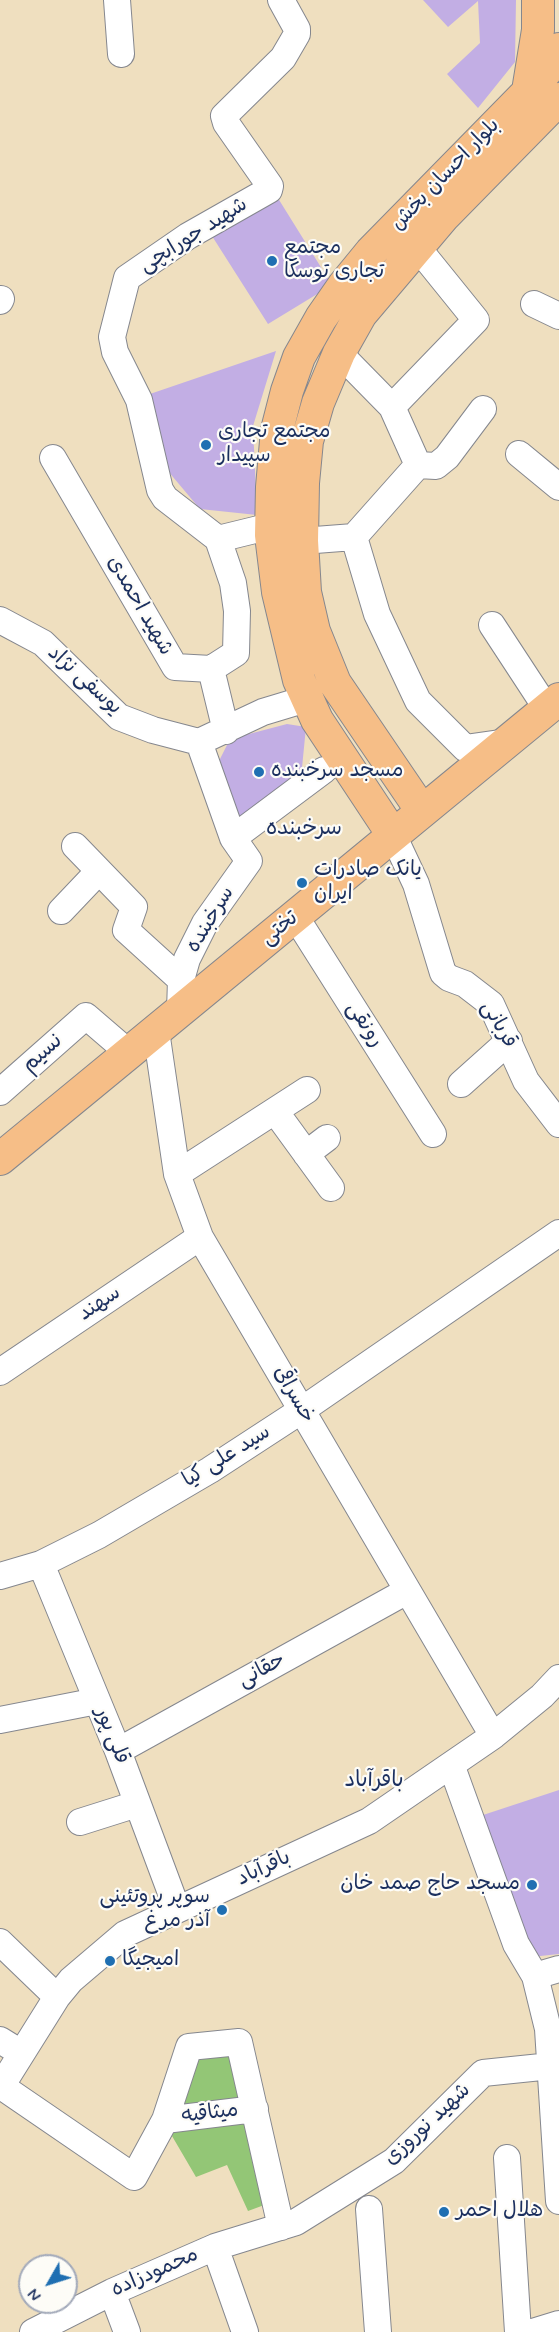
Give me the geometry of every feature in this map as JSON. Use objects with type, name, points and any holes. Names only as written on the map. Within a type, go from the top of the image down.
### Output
[{"type":"main road","points":[[528,92],[538,30],[538,0]]},
{"type":"main road","name":"بلوار احسان بخش","points":[[393,835],[306,699],[291,651],[278,592],[271,526],[277,430],[299,357],[321,318],[371,252],[528,92],[553,63],[559,49]]},
{"type":"main road","name":"بلوار احسان بخش","points":[[423,811],[335,683],[324,659],[305,592],[302,541],[303,483],[308,441],[318,403],[339,352],[361,314],[417,247],[487,171],[559,99]]},
{"type":"main road","name":"تختی","points":[[0,1159],[553,704]]},
{"type":"main road","points":[[357,782],[369,787],[382,782],[388,770],[385,758]]},
{"type":"street","points":[[117,0],[121,54]]},
{"type":"street","name":"شهید جورابچی","points":[[218,539],[165,498],[139,400],[115,352],[112,337],[127,278],[188,236],[269,190],[270,186],[226,123],[224,116],[283,58],[297,34],[297,29],[281,0]]},
{"type":"street","points":[[392,407],[476,320],[417,247]]},
{"type":"street","points":[[534,304],[559,316]]},
{"type":"street","points":[[339,352],[392,407],[418,465]]},
{"type":"street","points":[[418,465],[436,466],[447,457],[483,409]]},
{"type":"street","points":[[519,454],[559,487]]},
{"type":"street","name":"شهید احمدی","points":[[53,458],[175,667],[211,669]]},
{"type":"street","points":[[302,541],[354,537],[418,465]]},
{"type":"street","points":[[226,731],[211,669],[236,653],[237,611],[233,583],[218,539],[271,526]]},
{"type":"street","points":[[354,537],[378,614],[418,701],[465,748],[507,742]]},
{"type":"street","name":"یوسفی نژاد","points":[[0,620],[42,643],[119,717],[153,730],[199,742]]},
{"type":"street","points":[[492,625],[553,704]]},
{"type":"street","points":[[199,742],[263,712],[306,699]]},
{"type":"street","name":"سرخبنده","points":[[180,1011],[181,980],[187,959],[205,924],[249,861],[233,838],[199,742]]},
{"type":"street","points":[[233,838],[324,770]]},
{"type":"street","name":"قربانی","points":[[393,835],[416,884],[442,973],[465,984],[491,1004],[531,1090],[559,1124]]},
{"type":"street","points":[[75,846],[134,907],[126,930],[181,980]]},
{"type":"street","points":[[61,911],[99,871]]},
{"type":"street","name":"رونقی","points":[[295,916],[433,1134]]},
{"type":"street","name":"نسیم","points":[[0,1092],[86,1016],[129,1053]]},
{"type":"street","name":"خسراقی","points":[[156,1031],[177,1174],[200,1237],[493,1736]]},
{"type":"street","points":[[461,1084],[509,1041]]},
{"type":"street","points":[[177,1174],[307,1090]]},
{"type":"street","points":[[275,1111],[331,1188]]},
{"type":"street","points":[[306,1154],[327,1138]]},
{"type":"street","name":"سید علی کیا","points":[[0,1576],[40,1564],[99,1535],[210,1470],[302,1410],[559,1233]]},
{"type":"street","name":"سهند","points":[[0,1372],[200,1237]]},
{"type":"street","name":"قلی پور","points":[[40,1564],[118,1751],[177,1909]]},
{"type":"street","name":"حقانی","points":[[118,1751],[407,1591]]},
{"type":"street","name":"باقرآباد","points":[[1,2087],[10,2047],[80,1972],[125,1934],[369,1821],[452,1767],[542,1696],[559,1678]]},
{"type":"street","points":[[0,1720],[97,1701]]},
{"type":"street","points":[[452,1767],[516,1944],[547,1973],[548,2029],[559,2201]]},
{"type":"street","points":[[80,1822],[137,1804]]},
{"type":"street","points":[[0,1942],[57,1997]]},
{"type":"street","points":[[1,2087],[134,2177],[165,2120],[189,2047],[239,2042],[281,2227]]},
{"type":"street","name":"شهید نوروزی","points":[[281,2227],[296,2222],[394,2161],[483,2073],[551,2066]]},
{"type":"street","name":"میثاقیه","points":[[165,2120],[255,2109]]},
{"type":"street","points":[[507,2158],[518,2332]]},
{"type":"street","points":[[369,2208],[378,2332]]},
{"type":"street","name":"محمودزاده","points":[[33,2332],[112,2292],[215,2247],[281,2227]]},
{"type":"street","points":[[215,2247],[245,2332]]},
{"type":"street","points":[[112,2292],[127,2332]]},
{"type":"street","points":[[533,2332],[559,2324]]},
{"type":"green space","points":[[229,2050],[267,2204],[248,2211],[227,2165],[196,2177],[172,2136],[191,2056]]},
{"type":"building","points":[[423,0],[516,0],[515,62],[478,108],[447,74],[480,43],[478,1],[448,27]]},
{"type":"building","name":"مجتمع تجاری توسکا","points":[[276,195],[332,285],[268,324],[212,236]]},
{"type":"building","name":"مجتمع تجاری سپیدار","points":[[276,351],[253,426],[257,515],[200,509],[162,464],[147,395]]},
{"type":"building","name":"مسجد سرخبنده","points":[[287,724],[306,727],[301,778],[236,823],[216,767],[230,739]]},
{"type":"building","name":"مسجد حاج صمد خان","points":[[559,1790],[559,1954],[531,1957],[480,1816]]},
{"type":"place","name":"مجتمع تجاری توسکا","points":[[272,261]]},
{"type":"place","name":"مجتمع تجاری سپیدار","points":[[206,445]]},
{"type":"place","name":"مسجد سرخبنده","points":[[259,772]]},
{"type":"place","name":"یانک صادرات ایران","points":[[302,883]]},
{"type":"place","name":"مسجد حاج صمد خان","points":[[532,1885]]},
{"type":"place","name":"سوپر پروتئینی آذر مرغ","points":[[222,1910]]},
{"type":"place","name":"امیجیگا","points":[[110,1961]]},
{"type":"place","name":"هلال احمر","points":[[444,2212]]},
{"type":"district","name":"سرخبنده","points":[[304,829]]},
{"type":"district","name":"باقرآباد","points":[[374,1781]]}]
